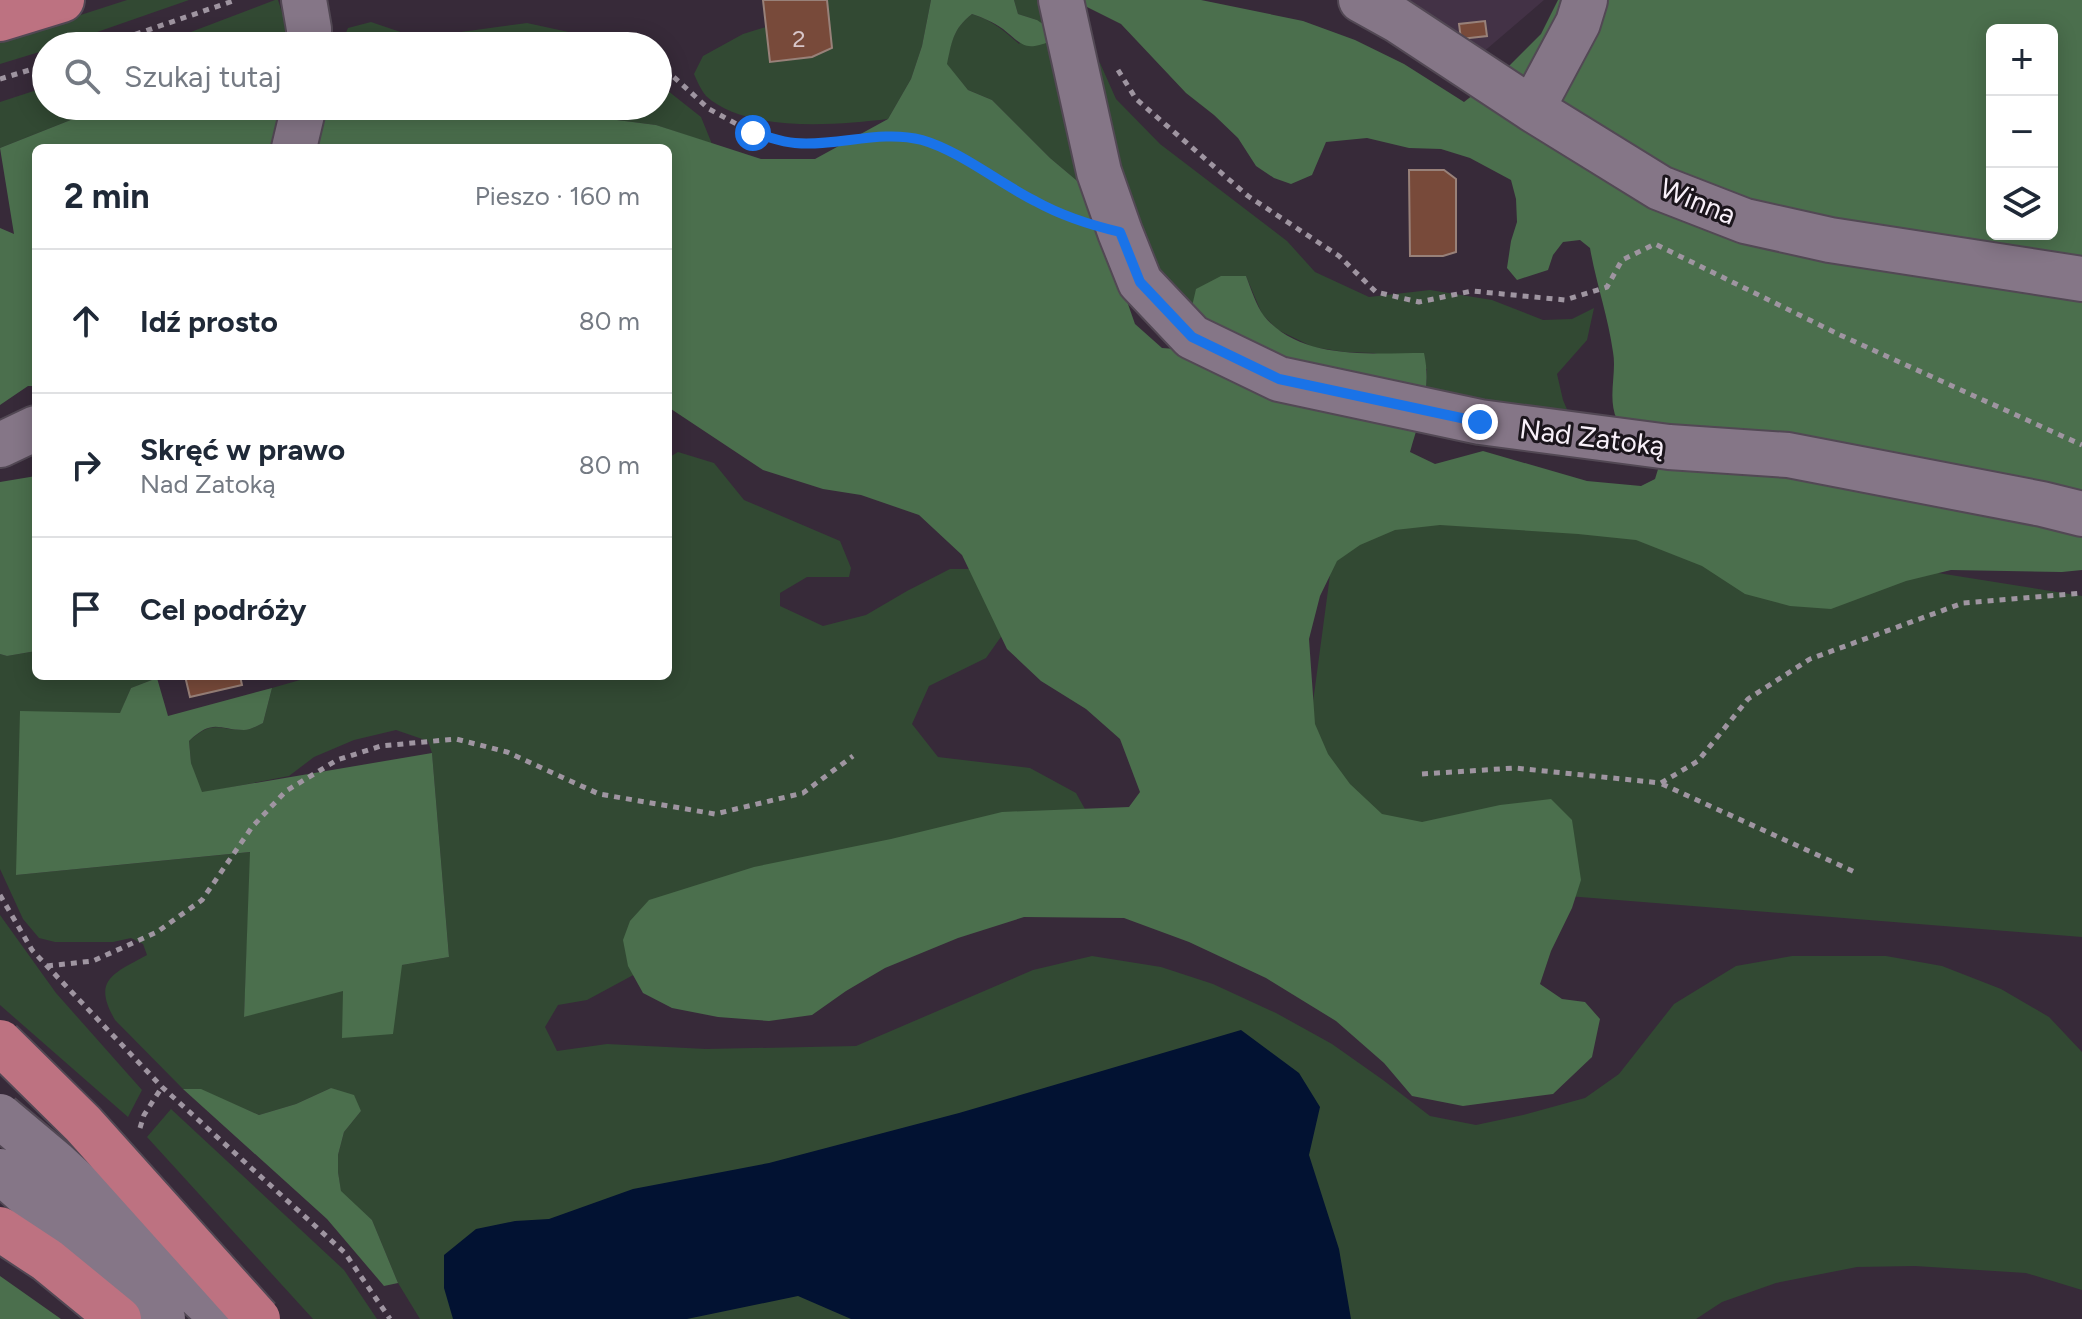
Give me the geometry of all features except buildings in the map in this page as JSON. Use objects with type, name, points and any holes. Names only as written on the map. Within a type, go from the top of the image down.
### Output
[{"type":"main road","points":[[0,19],[62,0]]},
{"type":"main road","points":[[0,1042],[83,1124],[258,1319]]},
{"type":"main road","points":[[0,1229],[47,1260],[119,1319]]},
{"type":"street","points":[[304,0],[309,32]]},
{"type":"street","name":"Winna","points":[[1361,0],[1660,188],[1745,221],[1830,240],[2082,279]]},
{"type":"street","points":[[1532,109],[1578,23],[1585,0]]},
{"type":"street","name":"Nad Zatoką","points":[[1064,15],[1099,172],[1120,232],[1140,282],[1192,337],[1279,379],[1480,422],[1669,447],[1788,455],[2082,514]]},
{"type":"street","points":[[295,144],[301,120]]},
{"type":"street","points":[[0,445],[32,430]]},
{"type":"street","points":[[0,1116],[56,1163],[224,1319]]},
{"type":"street","points":[[0,1171],[163,1319]]},
{"type":"path","points":[[142,32],[236,0]]},
{"type":"path","points":[[1064,15],[1111,59],[1136,99],[1248,196],[1339,256],[1376,292],[1419,302],[1472,291],[1565,300],[1607,287],[1622,260],[1655,244],[1840,335],[2082,445]]},
{"type":"path","points":[[0,79],[32,69]]},
{"type":"path","points":[[672,75],[709,109],[753,133],[794,143],[884,136],[922,140],[962,158],[1066,216],[1120,232]]},
{"type":"path","points":[[1661,783],[1698,761],[1748,699],[1810,659],[1963,603],[2082,593]]},
{"type":"path","points":[[47,966],[93,961],[157,932],[202,900],[252,827],[286,791],[337,760],[381,746],[456,739],[507,752],[599,794],[715,814],[803,793],[853,756]]},
{"type":"path","points":[[1422,774],[1515,768],[1661,783],[1857,873]]},
{"type":"path","points":[[0,895],[32,950],[162,1087],[345,1253],[390,1319]]},
{"type":"shaded area","points":[[1397,0],[1544,0],[1481,54]]},
{"type":"green space","points":[[127,0],[189,0],[97,32],[32,32],[32,54],[0,64],[0,41]]},
{"type":"green space","points":[[278,0],[288,32],[191,32]]},
{"type":"green space","points":[[827,0],[931,0],[922,46],[911,79],[888,119],[818,124],[768,121],[723,108],[706,96],[694,74],[703,56],[743,34],[766,27],[771,62],[812,57],[832,48]]},
{"type":"green space","points":[[931,0],[1014,0],[1018,14],[1037,20],[1050,29],[1051,41],[1035,46],[1024,45],[996,24],[972,14],[957,30],[947,64],[968,90],[992,100],[1050,158],[1088,190],[1135,324],[1162,348],[1176,349],[1190,315],[1196,289],[1221,276],[1246,276],[1264,316],[1279,331],[1297,341],[1338,351],[1424,353],[1426,392],[1410,452],[1435,464],[1483,451],[1587,481],[1641,486],[1655,479],[1659,466],[1625,432],[1614,412],[1613,352],[1590,248],[1580,240],[1563,242],[1553,255],[1548,270],[1517,280],[1507,268],[1517,222],[1511,180],[1470,158],[1441,149],[1409,148],[1367,138],[1326,142],[1312,175],[1291,184],[1274,178],[1256,166],[1238,138],[1186,93],[1121,24],[1087,7],[1061,0],[1201,0],[1303,21],[1355,40],[1404,64],[1464,102],[1505,70],[1541,34],[1558,0],[2082,0],[2082,570],[1951,570],[1906,581],[1831,609],[1790,606],[1745,594],[1702,566],[1636,540],[1578,534],[1440,525],[1395,530],[1360,545],[1337,561],[1320,596],[1309,639],[1315,724],[1328,754],[1350,784],[1382,814],[1422,822],[1500,805],[1551,799],[1572,820],[1581,880],[1540,984],[1562,999],[1585,1002],[1600,1019],[1592,1057],[1553,1094],[1463,1106],[1412,1096],[1384,1063],[1336,1021],[1266,978],[1189,942],[1124,918],[1024,917],[958,938],[885,968],[812,1015],[769,1021],[718,1017],[672,1008],[643,993],[628,966],[623,940],[630,921],[649,900],[754,867],[1002,812],[1129,807],[1140,792],[1120,739],[1086,709],[1041,681],[1007,649],[962,555],[919,515],[861,495],[823,489],[763,470],[672,410],[672,144],[312,144],[321,120],[617,120],[656,125],[761,159],[815,159],[888,119],[911,79],[922,46]]},
{"type":"green space","points":[[1014,0],[1052,0],[1088,190],[1050,158],[992,100],[968,90],[946,64],[957,30],[972,14],[997,26],[1019,44],[1037,20],[1018,14]]},
{"type":"green space","points":[[371,22],[400,32],[346,32],[348,28]]},
{"type":"green space","points":[[527,23],[568,32],[461,32]]},
{"type":"green space","points":[[1085,54],[1100,63],[1116,99],[1160,144],[1287,241],[1315,272],[1369,297],[1430,290],[1492,300],[1543,320],[1572,319],[1594,308],[1587,340],[1557,374],[1574,426],[1426,399],[1427,369],[1374,353],[1313,347],[1278,330],[1262,314],[1246,276],[1190,315],[1147,268]]},
{"type":"green space","points":[[32,92],[32,120],[71,120],[0,148],[0,102]]},
{"type":"green space","points":[[672,94],[701,117],[712,144],[656,125],[617,120],[672,120]]},
{"type":"green space","points":[[71,120],[281,120],[280,132],[273,144],[32,144],[32,386],[0,405],[0,228],[14,234],[0,148]]},
{"type":"green space","points":[[678,452],[714,463],[744,500],[840,541],[851,568],[849,577],[807,577],[780,593],[780,606],[823,626],[866,615],[950,569],[986,569],[1010,624],[986,658],[929,686],[912,724],[938,757],[1030,768],[1076,793],[1110,854],[663,959],[587,1000],[558,1005],[545,1027],[557,1051],[607,1044],[706,1049],[856,1046],[1033,970],[1092,956],[1161,967],[1213,984],[1276,1013],[1332,1044],[1430,1116],[1476,1125],[1585,1098],[1619,1074],[1674,1004],[1736,966],[1792,956],[1886,956],[1942,966],[2001,989],[2049,1017],[2082,1052],[2082,1290],[2026,1273],[1915,1266],[1857,1267],[1776,1283],[1722,1302],[1696,1319],[420,1319],[398,1283],[372,1220],[341,1192],[338,1155],[344,1132],[361,1111],[331,1088],[296,1104],[259,1115],[201,1090],[183,1089],[115,1020],[108,1006],[106,986],[116,973],[147,955],[143,944],[131,938],[113,942],[55,942],[39,938],[23,919],[0,869],[0,654],[7,656],[32,652],[32,680],[152,680],[131,688],[120,714],[16,875],[251,852],[244,1017],[402,965],[449,957],[432,753],[428,741],[396,730],[354,740],[314,757],[289,776],[201,793],[191,763],[189,741],[210,728],[254,728],[263,723],[272,688],[300,680],[672,680],[672,456]]},
{"type":"green space","points":[[32,477],[32,652],[7,656],[0,654],[0,482]]},
{"type":"green space","points":[[1343,478],[2082,596],[2082,937],[1290,874]]},
{"type":"green space","points":[[158,680],[168,716],[272,688],[263,723],[246,730],[211,727],[189,741],[191,763],[202,792],[432,753],[449,957],[402,965],[393,1034],[342,1038],[343,991],[244,1017],[250,852],[16,875],[20,711],[120,713],[131,688]]},
{"type":"green space","points":[[0,915],[56,993],[142,1090],[128,1117],[0,1005]]},
{"type":"green space","points":[[331,1088],[354,1095],[361,1111],[344,1132],[338,1155],[341,1191],[372,1220],[398,1283],[384,1286],[327,1219],[183,1089],[201,1089],[259,1115],[296,1104]]},
{"type":"green space","points":[[171,1109],[344,1270],[377,1319],[313,1319],[147,1137]]},
{"type":"green space","points":[[0,1276],[61,1319],[0,1319]]},
{"type":"water","points":[[1241,1030],[1299,1073],[1320,1107],[1309,1155],[1339,1249],[1351,1319],[851,1319],[798,1296],[687,1319],[453,1319],[444,1288],[444,1255],[476,1229],[515,1221],[549,1219],[633,1189],[769,1163],[959,1113]]},
{"type":"route","points":[[753,133],[794,143],[884,136],[922,140],[962,158],[1066,216],[1120,232],[1140,282],[1192,337],[1279,379],[1480,422]]}]
